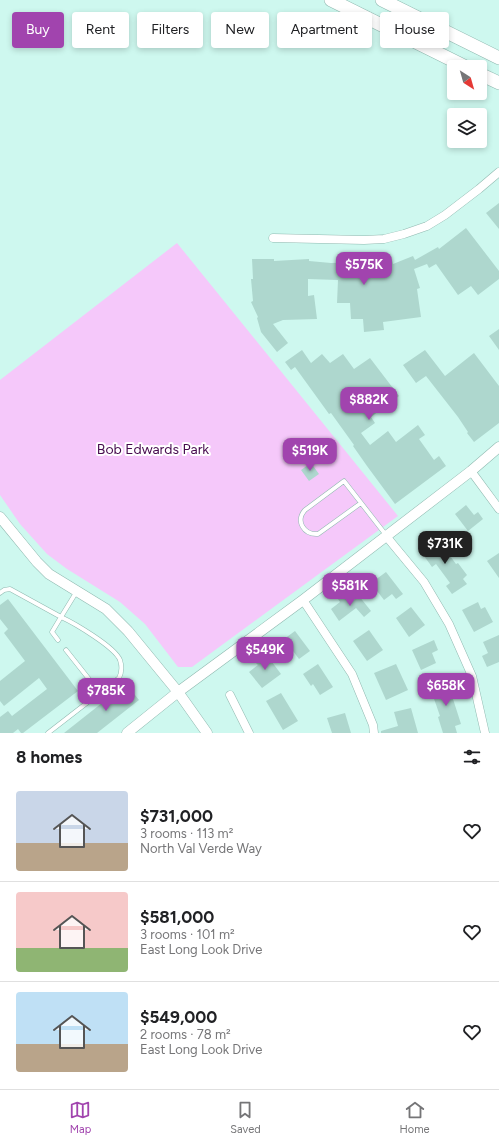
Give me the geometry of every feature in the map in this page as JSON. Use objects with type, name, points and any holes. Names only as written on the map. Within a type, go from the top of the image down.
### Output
[{"type":"main road","points":[[331,0],[452,60]]},
{"type":"main road","points":[[382,0],[499,58]]},
{"type":"main road","points":[[487,73],[499,74]]},
{"type":"main road","points":[[487,77],[499,83]]},
{"type":"street","points":[[273,238],[384,240],[427,226],[474,194],[499,172]]},
{"type":"street","points":[[127,733],[178,692],[303,600],[471,471],[499,447]]},
{"type":"street","points":[[471,471],[499,509]]},
{"type":"street","points":[[0,517],[37,562],[49,574],[106,609],[128,630],[178,692],[206,733]]},
{"type":"street","points":[[386,536],[424,582],[450,624],[472,676],[485,733]]},
{"type":"street","points":[[303,600],[352,674],[373,725],[374,733]]},
{"type":"street","points":[[230,695],[249,733]]},
{"type":"lane","points":[[361,503],[318,534],[307,532],[300,521],[301,514],[305,510],[344,481],[361,503],[386,536]]},
{"type":"lane","points":[[0,592],[10,589],[74,623],[108,647],[120,659],[122,672],[119,678],[48,733]]},
{"type":"lane","points":[[58,640],[52,632],[77,591]]},
{"type":"lane","points":[[66,650],[100,693]]},
{"type":"green space","name":"Bob Edwards Park","points":[[177,243],[398,516],[192,667],[178,667],[145,624],[120,602],[67,569],[47,554],[20,524],[0,495],[0,380]]},
{"type":"building","points":[[499,203],[499,229],[486,213]]},
{"type":"building","points":[[466,228],[499,271],[499,279],[478,295],[471,286],[458,295],[436,264],[429,268],[427,264],[414,269],[420,288],[417,289],[421,317],[383,322],[384,330],[364,332],[363,319],[351,319],[350,303],[337,303],[338,280],[308,279],[308,296],[314,295],[317,319],[283,320],[273,324],[288,343],[277,352],[261,332],[258,317],[251,302],[253,301],[251,279],[253,279],[252,259],[274,259],[274,261],[309,259],[309,261],[331,263],[365,262],[365,264],[392,260],[393,264],[413,256],[415,260],[438,247],[439,249]]},
{"type":"building","points":[[499,329],[499,350],[489,336]]},
{"type":"building","points":[[302,350],[311,363],[322,354],[330,363],[343,354],[354,369],[370,358],[399,396],[371,417],[375,423],[361,433],[370,445],[388,431],[396,442],[418,425],[425,435],[419,439],[434,460],[439,456],[446,466],[395,504],[331,413],[329,414],[295,367],[291,370],[285,362]]},
{"type":"building","points":[[425,350],[445,376],[474,353],[499,386],[499,423],[474,442],[458,417],[426,376],[416,383],[403,365]]},
{"type":"building","points":[[311,463],[319,474],[309,481],[301,470]]},
{"type":"building","points":[[466,505],[474,515],[478,512],[483,519],[468,531],[455,514]]},
{"type":"building","points":[[432,540],[435,544],[439,541],[456,564],[458,563],[467,575],[463,579],[467,584],[452,594],[446,586],[450,583],[436,564],[432,567],[419,549]]},
{"type":"building","points":[[499,553],[499,578],[487,561]]},
{"type":"building","points":[[386,572],[403,594],[396,599],[392,594],[384,600],[371,583]]},
{"type":"building","points":[[345,594],[351,602],[359,596],[371,611],[364,617],[356,608],[339,621],[331,609],[340,602],[338,599]]},
{"type":"building","points":[[8,599],[78,691],[23,733],[21,733],[18,729],[13,733],[0,733],[0,717],[8,711],[12,716],[47,689],[39,678],[4,706],[0,701],[0,681],[25,661],[4,633],[8,629],[0,619],[0,605]]},
{"type":"building","points":[[478,602],[481,609],[485,607],[493,622],[474,632],[462,610]]},
{"type":"building","points":[[411,607],[425,625],[409,637],[396,618]]},
{"type":"building","points":[[369,630],[383,650],[367,661],[353,641]]},
{"type":"building","points":[[295,631],[310,651],[299,659],[284,639]]},
{"type":"building","points":[[499,635],[499,662],[487,667],[482,656],[488,653],[483,642]]},
{"type":"building","points":[[434,640],[438,650],[432,653],[436,663],[421,670],[412,650]]},
{"type":"building","points":[[266,654],[281,674],[262,688],[249,672],[258,665],[255,662]]},
{"type":"building","points":[[318,664],[333,687],[320,695],[313,684],[311,686],[303,674]]},
{"type":"building","points":[[396,664],[408,690],[386,700],[374,673]]},
{"type":"building","points":[[448,678],[461,724],[455,726],[457,733],[443,733],[438,717],[440,716],[432,693],[437,691],[434,683]]},
{"type":"building","points":[[126,684],[139,700],[97,733],[64,733]]},
{"type":"building","points":[[281,693],[298,721],[283,730],[266,701]]},
{"type":"building","points":[[411,708],[418,733],[381,733],[381,731],[398,726],[394,712]]},
{"type":"building","points":[[345,713],[351,733],[332,733],[327,718]]}]
